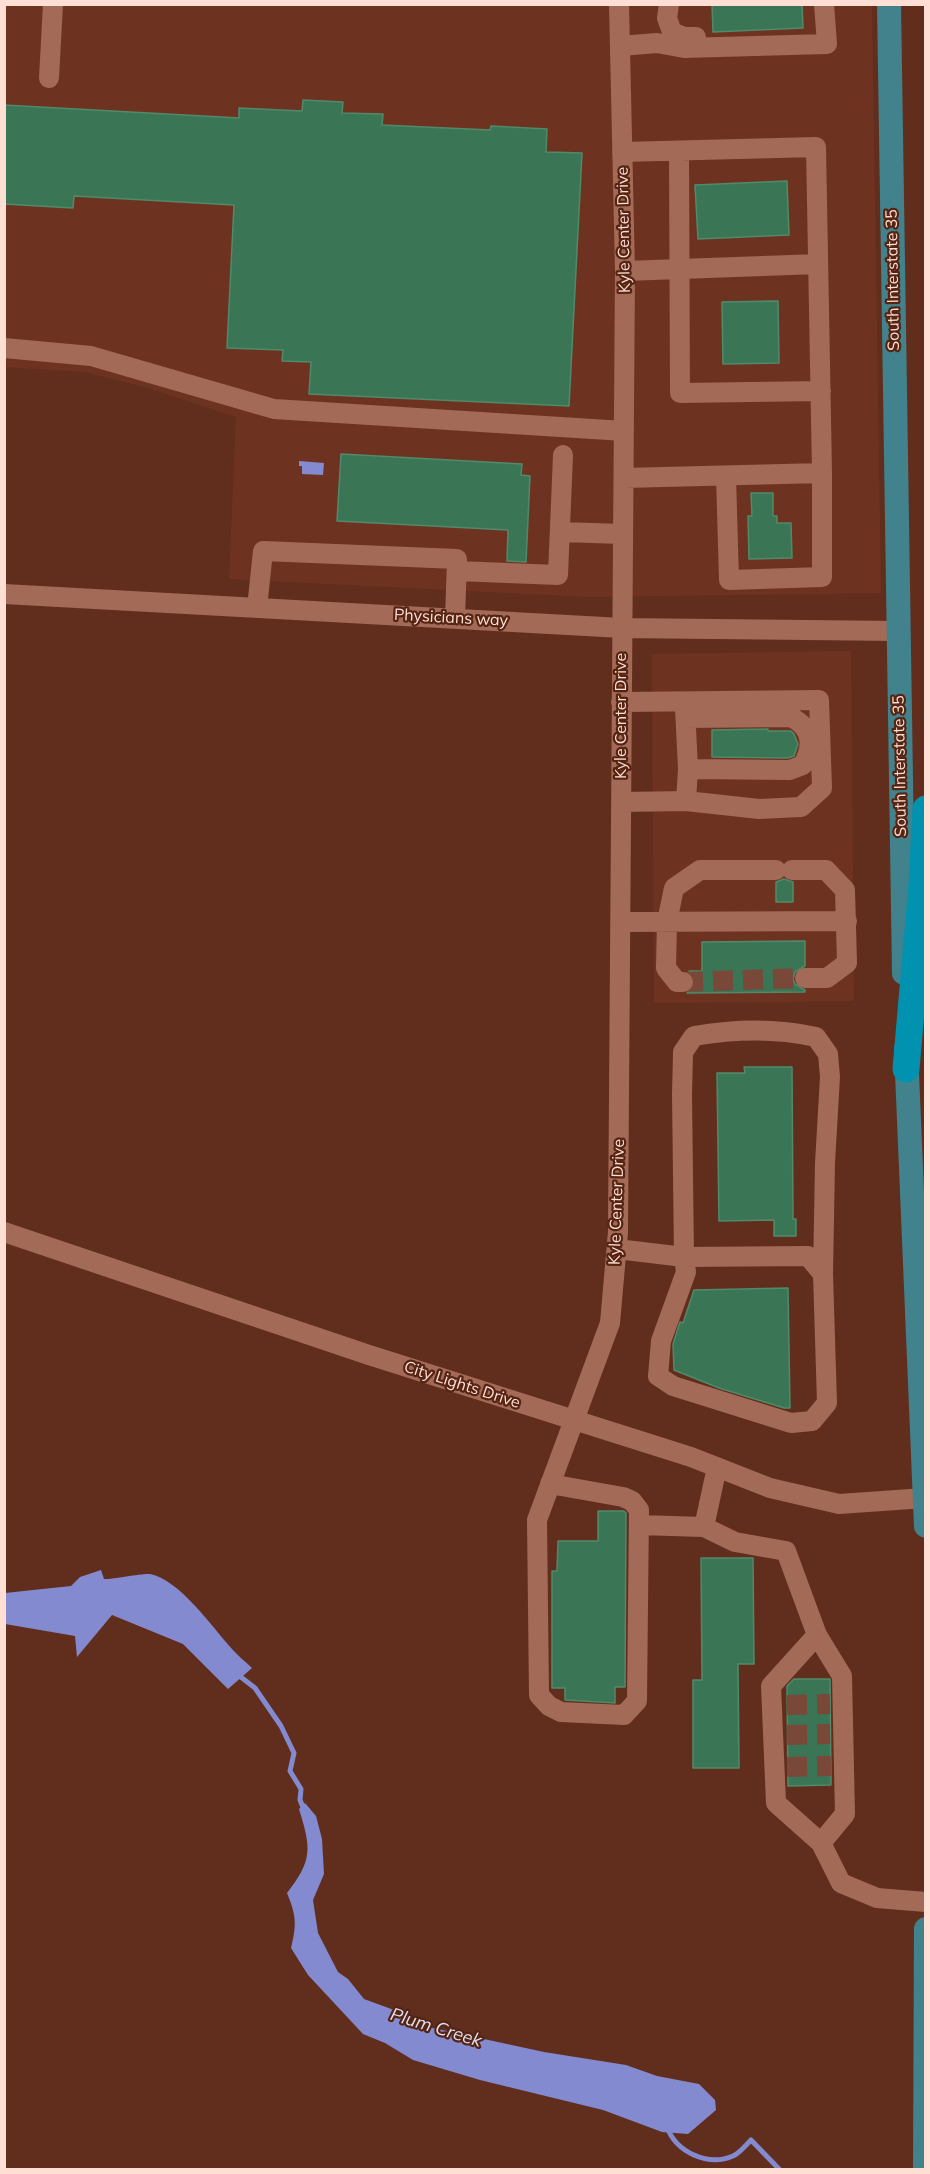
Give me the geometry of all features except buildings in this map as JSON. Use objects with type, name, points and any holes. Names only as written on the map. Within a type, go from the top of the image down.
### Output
[{"type":"highway","points":[[906,1069],[922,885],[926,809]]},
{"type":"main road","name":"South Interstate 35","points":[[889,4],[906,1069],[926,1527]]},
{"type":"main road","points":[[925,2169],[926,1929]]},
{"type":"street","points":[[49,78],[53,4]]},
{"type":"street","name":"Kyle Center Drive","points":[[619,4],[625,271],[617,1249],[610,1323],[537,1520],[539,1695],[549,1706],[561,1712],[624,1715],[637,1701],[639,1525]]},
{"type":"street","points":[[655,4],[657,44]]},
{"type":"street","points":[[669,4],[667,18],[672,32],[684,37],[826,31]]},
{"type":"street","points":[[620,46],[657,44],[684,48],[827,44],[824,4]]},
{"type":"street","points":[[622,152],[816,147],[822,578],[729,580],[726,476]]},
{"type":"street","points":[[679,150],[680,393],[821,391]]},
{"type":"street","points":[[625,271],[818,264]]},
{"type":"street","points":[[4,348],[91,356],[274,409],[624,431]]},
{"type":"street","points":[[457,571],[558,575],[563,455]]},
{"type":"street","points":[[624,478],[822,473]]},
{"type":"street","points":[[561,532],[623,534]]},
{"type":"street","points":[[257,608],[263,551],[457,559],[455,619]]},
{"type":"street","name":"Physicians way","points":[[4,594],[622,628],[898,632]]},
{"type":"street","points":[[621,802],[686,801],[759,809],[801,807],[822,788],[819,700],[685,710]]},
{"type":"street","points":[[621,702],[685,710],[791,717],[802,723],[809,736],[810,753],[803,765],[790,770],[688,769]]},
{"type":"street","points":[[685,710],[688,769],[686,801]]},
{"type":"street","points":[[683,982],[677,982],[666,968],[668,922],[674,888],[699,870],[826,870],[845,890],[847,963],[827,978],[805,978]]},
{"type":"street","points":[[620,922],[847,921]]},
{"type":"street","points":[[725,1030],[792,1032],[816,1037],[828,1054],[830,1077],[825,1163],[823,1274],[827,1403],[812,1421],[791,1423],[673,1386],[658,1376],[661,1341],[686,1272],[684,1257],[683,1052],[694,1036],[725,1030]]},
{"type":"street","name":"City Lights Drive","points":[[4,1232],[369,1355],[691,1457],[770,1488],[839,1503],[925,1498]]},
{"type":"street","points":[[617,1249],[684,1257],[808,1256],[823,1274]]},
{"type":"street","points":[[704,1527],[717,1467]]},
{"type":"street","points":[[550,1484],[623,1497],[632,1501],[639,1510],[639,1525],[704,1527],[735,1542],[786,1551],[817,1635],[842,1676],[836,1703],[837,1766],[845,1814],[821,1843]]},
{"type":"street","points":[[817,1635],[771,1686],[779,1705],[780,1767],[776,1803],[821,1843],[841,1883],[877,1898],[926,1902]]},
{"type":"shaded area","points":[[4,5],[872,5],[881,593],[588,597],[229,579],[236,417],[145,387],[85,372],[5,367]]},
{"type":"shaded area","points":[[851,651],[854,1001],[654,1003],[652,654]]},
{"type":"water","points":[[299,461],[324,463],[323,475],[302,474]]},
{"type":"water","points":[[101,1570],[104,1579],[150,1574],[173,1585],[195,1606],[234,1652],[252,1668],[228,1689],[183,1644],[112,1615],[77,1657],[75,1636],[5,1624],[5,1593],[71,1586],[80,1577]]},
{"type":"water","points":[[305,1803],[316,1816],[322,1839],[324,1874],[313,1900],[318,1933],[338,1972],[348,1979],[364,1999],[394,2010],[410,2026],[433,2028],[544,2052],[626,2065],[657,2076],[699,2084],[715,2100],[716,2110],[688,2134],[662,2132],[603,2110],[480,2080],[413,2060],[385,2043],[363,2034],[308,1975],[291,1948],[295,1920],[287,1893],[302,1871],[307,1853],[306,1834],[299,1809]]},
{"type":"waterway","name":"Plum Creek","points":[[237,1674],[255,1688],[281,1726],[294,1753],[290,1771],[301,1789],[300,1800],[305,1812]]},
{"type":"waterway","name":"Plum Creek","points":[[667,2127],[671,2136],[685,2150],[713,2160],[733,2156],[751,2140],[780,2170]]},
{"type":"tunnel","points":[[683,982],[805,978]]},
{"type":"tunnel","points":[[787,1705],[830,1704]]},
{"type":"tunnel","points":[[787,1735],[830,1734]]},
{"type":"tunnel","points":[[787,1767],[831,1766]]}]
